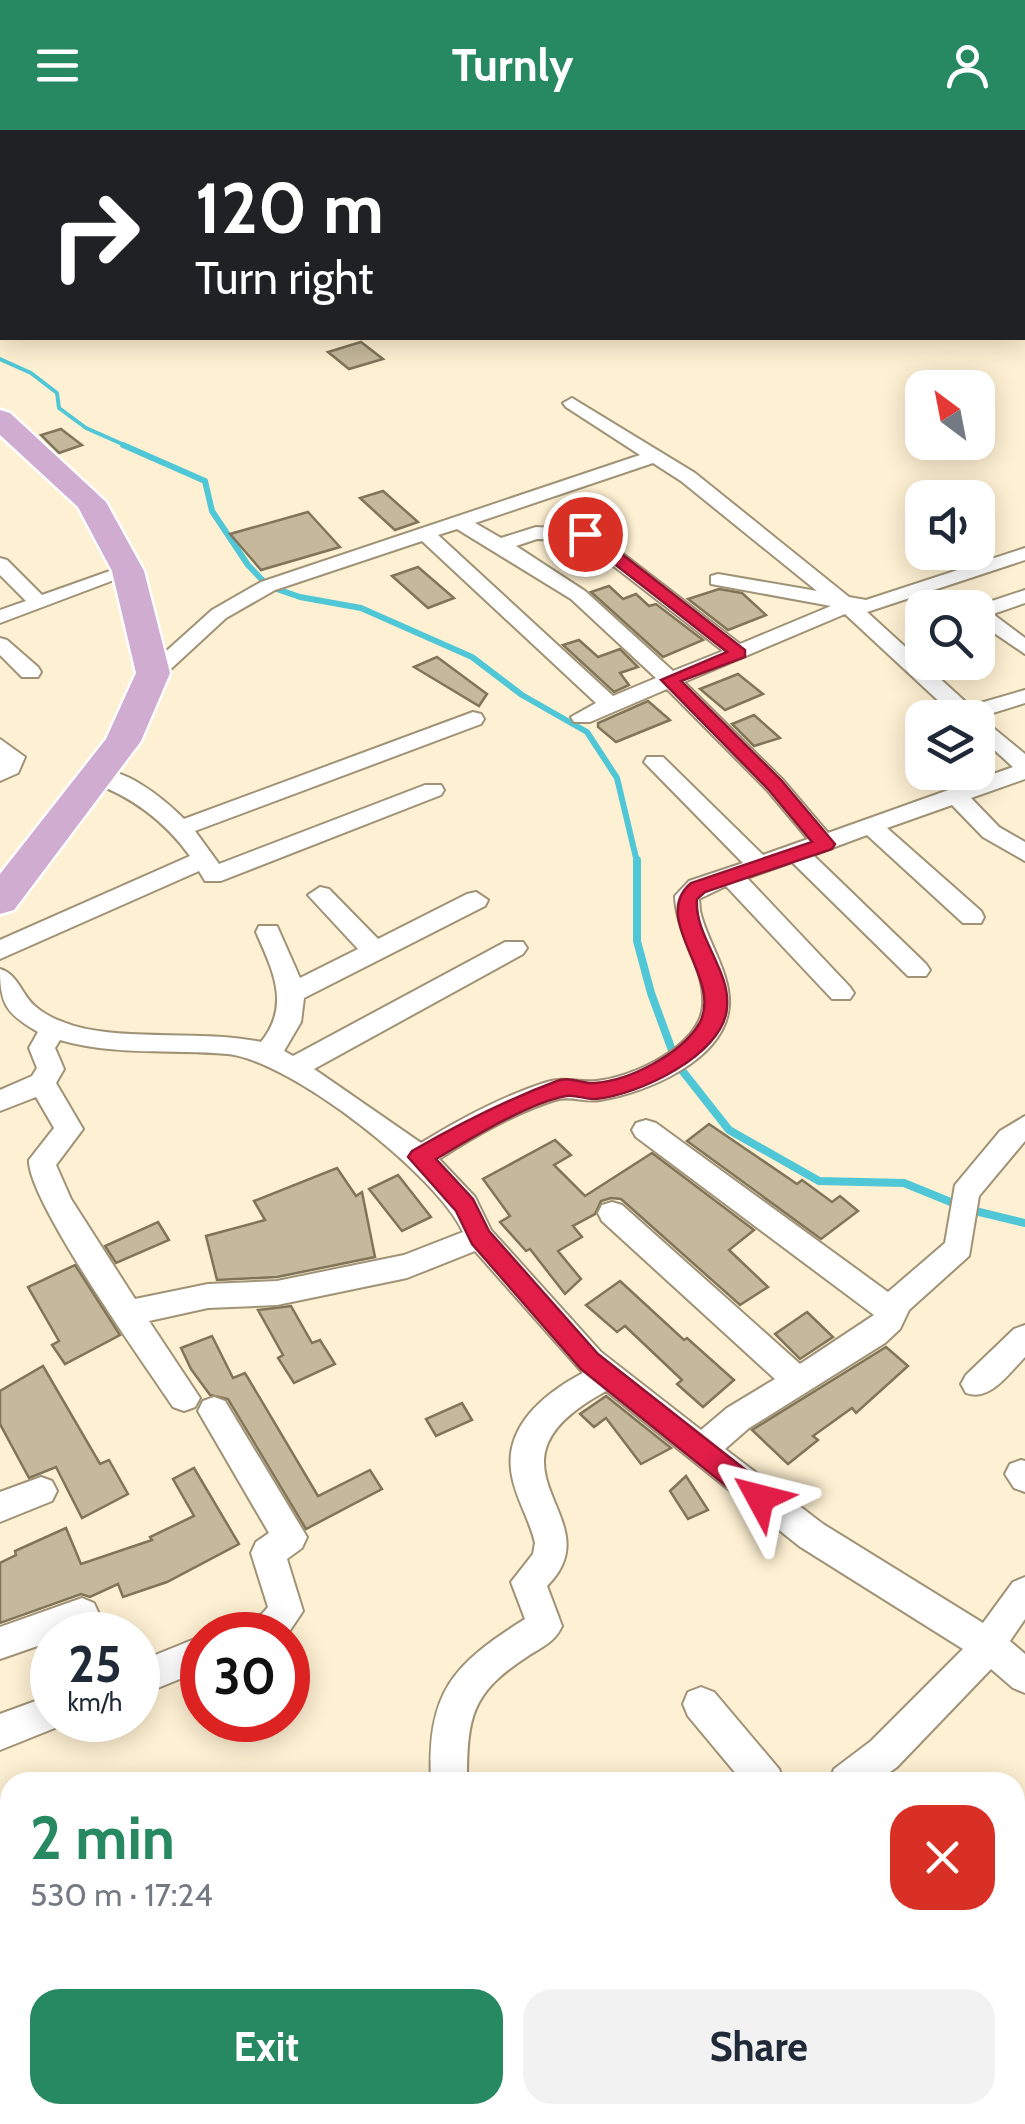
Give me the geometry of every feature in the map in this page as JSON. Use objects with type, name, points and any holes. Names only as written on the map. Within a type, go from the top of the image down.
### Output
[{"type":"main road","points":[[0,418],[91,502],[128,572],[153,673],[123,741],[6,885]]},
{"type":"street","points":[[572,403],[688,477],[848,606],[951,700]]},
{"type":"street","points":[[153,673],[219,614],[268,586],[654,456]]},
{"type":"street","points":[[546,492],[585,534],[739,654]]},
{"type":"street","points":[[458,522],[530,562],[578,595],[775,785],[825,844]]},
{"type":"street","points":[[424,532],[611,706]]},
{"type":"street","points":[[498,545],[536,532],[585,534]]},
{"type":"street","points":[[718,580],[848,606],[867,606],[1025,554]]},
{"type":"street","points":[[0,564],[39,603]]},
{"type":"street","points":[[0,617],[128,572]]},
{"type":"street","points":[[936,584],[945,590]]},
{"type":"street","points":[[995,605],[1025,596]]},
{"type":"street","points":[[582,718],[848,606]]},
{"type":"street","points":[[995,625],[1025,648]]},
{"type":"street","points":[[0,644],[30,672]]},
{"type":"street","points":[[995,708],[1025,696]]},
{"type":"street","points":[[181,828],[472,719]]},
{"type":"street","points":[[420,1157],[475,1125],[567,1086],[594,1092],[622,1084],[661,1069],[688,1050],[706,1031],[717,1008],[709,973],[686,911],[688,896],[698,887],[958,798],[1025,769],[995,741]]},
{"type":"street","points":[[0,746],[14,758],[10,768],[0,774]]},
{"type":"street","points":[[655,762],[760,867]]},
{"type":"street","points":[[97,776],[140,794],[181,828],[213,875],[434,790]]},
{"type":"street","points":[[958,798],[991,832],[1025,853]]},
{"type":"street","points":[[873,828],[972,916]]},
{"type":"street","points":[[797,853],[917,970]]},
{"type":"street","points":[[0,950],[204,859]]},
{"type":"street","points":[[731,876],[841,993]]},
{"type":"street","points":[[320,895],[375,952]]},
{"type":"street","points":[[292,993],[476,900]]},
{"type":"street","points":[[268,932],[292,993],[293,1014],[284,1035],[280,1061]]},
{"type":"street","points":[[280,1061],[514,948]]},
{"type":"street","points":[[0,978],[25,1012],[53,1029],[92,1040],[230,1046],[280,1061],[339,1097],[420,1157],[465,1206],[480,1238],[590,1361],[811,1535],[990,1646],[1025,1676]]},
{"type":"street","points":[[0,1101],[42,1083],[51,1069],[42,1048],[53,1029]]},
{"type":"street","points":[[42,1083],[70,1129],[43,1159],[42,1172],[76,1233],[184,1398]]},
{"type":"street","points":[[646,1130],[893,1312]]},
{"type":"street","points":[[701,1450],[738,1418],[874,1334],[897,1302],[958,1248],[965,1193],[1020,1140]]},
{"type":"street","points":[[612,1213],[799,1382]]},
{"type":"street","points":[[128,1313],[208,1296],[276,1293],[408,1266],[480,1238]]},
{"type":"street","points":[[977,1384],[1025,1338]]},
{"type":"street","points":[[449,1772],[451,1732],[464,1688],[500,1656],[546,1626],[528,1582],[550,1558],[551,1530],[530,1493],[526,1452],[548,1413],[607,1375]]},
{"type":"street","points":[[214,1411],[290,1538],[268,1554],[285,1612]]},
{"type":"street","points":[[0,1507],[41,1491]]},
{"type":"street","points":[[860,1772],[884,1754],[990,1646],[1002,1621],[1025,1593]]},
{"type":"street","points":[[0,1643],[30,1632]]},
{"type":"street","points":[[701,1704],[758,1772]]},
{"type":"street","points":[[0,1732],[30,1720]]},
{"type":"building","points":[[361,342],[383,359],[349,369],[328,352]]},
{"type":"building","points":[[61,429],[82,445],[59,453],[41,435]]},
{"type":"building","points":[[383,491],[418,522],[395,530],[360,498]]},
{"type":"building","points":[[308,512],[340,547],[261,570],[230,534]]},
{"type":"building","points":[[418,567],[454,598],[428,608],[392,576]]},
{"type":"building","points":[[609,586],[623,599],[636,594],[649,606],[656,604],[703,640],[663,657],[591,592]]},
{"type":"building","points":[[719,589],[742,593],[766,615],[728,630],[688,599]]},
{"type":"building","points":[[579,640],[598,657],[620,649],[638,667],[620,673],[629,685],[614,692],[563,645]]},
{"type":"building","points":[[437,657],[487,694],[479,706],[414,667]]},
{"type":"building","points":[[738,674],[763,694],[725,710],[700,689]]},
{"type":"building","points":[[648,701],[670,720],[616,742],[598,727],[598,723]]},
{"type":"building","points":[[754,715],[780,738],[754,746],[732,724]]},
{"type":"building","points":[[709,1124],[797,1184],[802,1180],[832,1202],[840,1196],[858,1211],[821,1239],[687,1141]]},
{"type":"building","points":[[555,1140],[571,1155],[554,1165],[585,1196],[652,1153],[754,1230],[729,1250],[768,1287],[740,1305],[621,1199],[611,1198],[601,1201],[595,1214],[573,1226],[582,1237],[558,1251],[581,1279],[565,1294],[530,1249],[526,1251],[500,1222],[510,1216],[483,1179]]},
{"type":"building","points":[[337,1168],[356,1196],[362,1192],[375,1257],[277,1277],[217,1280],[206,1236],[265,1220],[254,1201]]},
{"type":"building","points":[[398,1175],[431,1217],[402,1231],[369,1189]]},
{"type":"building","points":[[158,1222],[169,1240],[116,1263],[105,1246]]},
{"type":"building","points":[[75,1265],[120,1335],[65,1364],[52,1345],[59,1341],[28,1287]]},
{"type":"building","points":[[620,1281],[734,1380],[703,1407],[677,1384],[682,1380],[625,1326],[617,1332],[586,1305]]},
{"type":"building","points":[[291,1306],[312,1343],[320,1340],[335,1364],[294,1383],[278,1358],[283,1355],[258,1310]]},
{"type":"building","points":[[807,1312],[833,1337],[800,1359],[775,1334]]},
{"type":"building","points":[[212,1336],[233,1378],[245,1373],[318,1496],[370,1470],[382,1489],[306,1529],[228,1399],[210,1395],[191,1369],[181,1348]]},
{"type":"building","points":[[886,1347],[908,1366],[856,1413],[852,1408],[813,1436],[818,1440],[788,1464],[752,1430]]},
{"type":"building","points":[[43,1366],[100,1464],[109,1460],[128,1494],[82,1518],[56,1467],[29,1478],[0,1424],[0,1391]]},
{"type":"building","points":[[606,1396],[671,1448],[641,1464],[606,1418],[594,1427],[580,1414]]},
{"type":"building","points":[[462,1403],[472,1420],[436,1436],[426,1419]]},
{"type":"building","points":[[194,1468],[239,1544],[167,1582],[123,1597],[118,1584],[90,1597],[81,1594],[0,1623],[0,1563],[16,1555],[15,1551],[66,1528],[81,1564],[152,1540],[150,1537],[194,1516],[173,1479]]},
{"type":"building","points":[[686,1476],[708,1510],[688,1519],[670,1491]]},
{"type":"waterway","points":[[0,359],[31,373],[57,393],[59,408],[86,428],[129,447]]},
{"type":"waterway","points":[[123,445],[205,481],[212,511],[248,565],[268,586],[300,597],[361,608],[472,657],[522,695],[587,732],[617,778],[637,862]]},
{"type":"waterway","points":[[637,862],[637,941],[651,993],[677,1064],[729,1130],[819,1181],[904,1183],[958,1205]]},
{"type":"waterway","points":[[971,1210],[1025,1223]]},
{"type":"route","points":[[585,534],[739,654],[670,680],[775,785],[825,844],[698,887],[688,896],[686,911],[709,973],[717,1008],[706,1031],[688,1050],[661,1069],[622,1084],[594,1092],[567,1086],[475,1125],[420,1157],[465,1206],[480,1238],[590,1361],[760,1498]]}]
